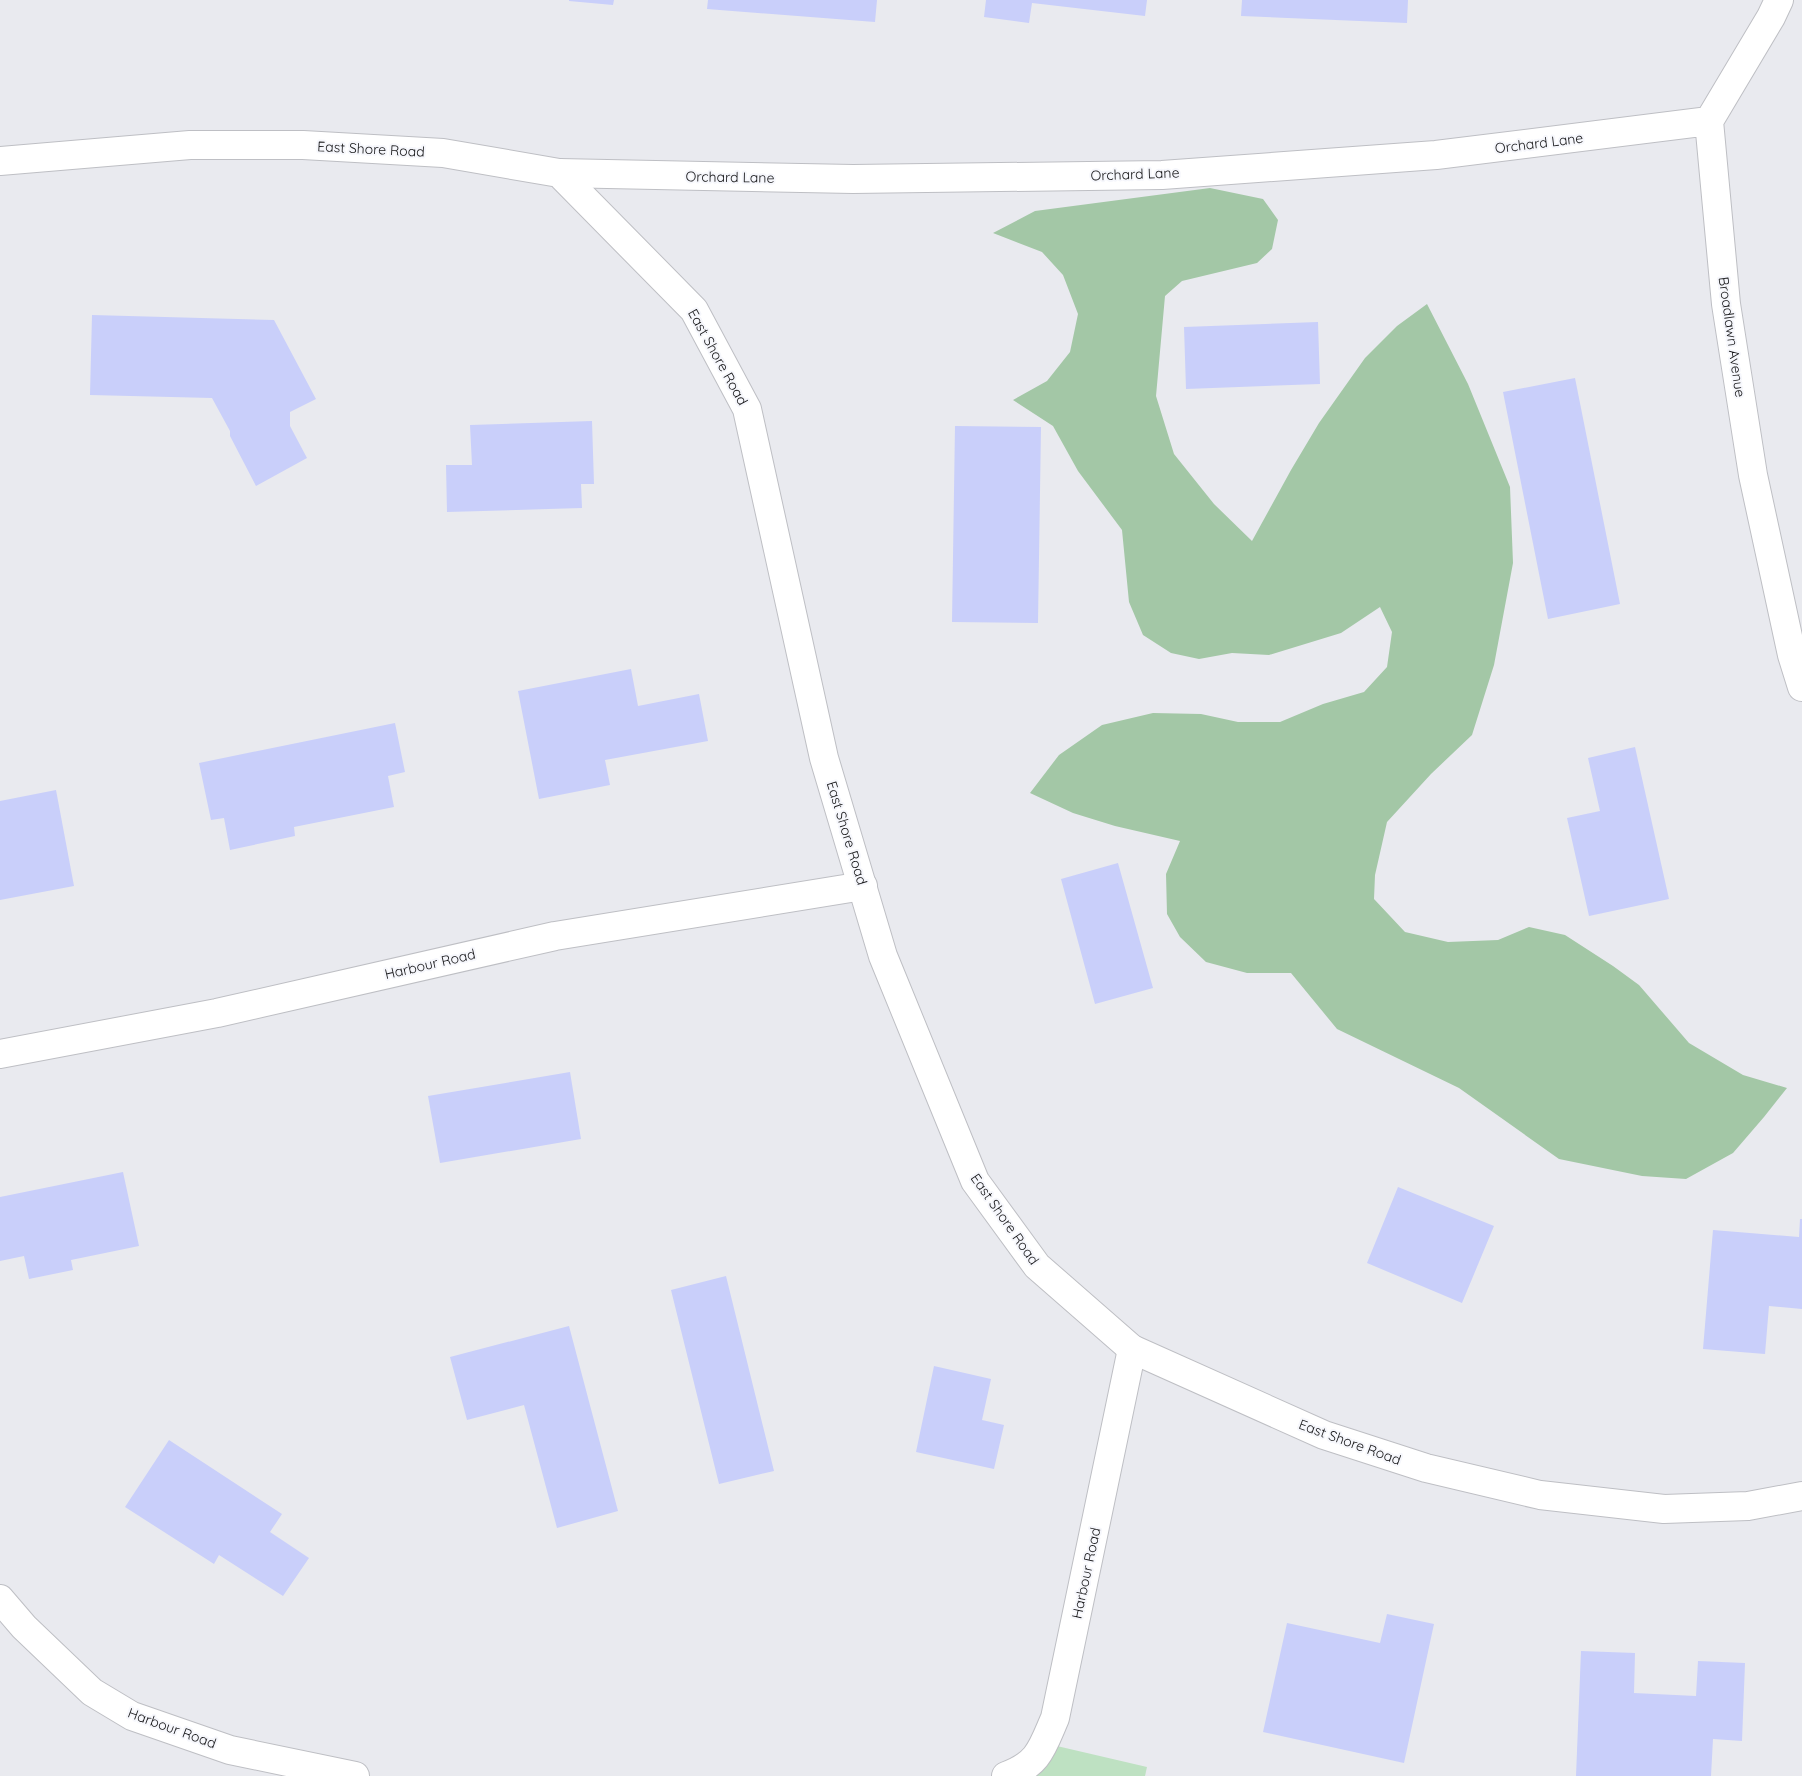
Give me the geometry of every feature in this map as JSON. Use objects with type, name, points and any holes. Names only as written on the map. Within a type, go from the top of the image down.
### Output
[{"type":"street","points":[[1709,121],[1771,17],[1779,0]]},
{"type":"street","name":"Orchard Lane","points":[[559,173],[853,179],[1162,175],[1436,155],[1709,121]]},
{"type":"street","name":"Broadlawn Avenue","points":[[1709,121],[1726,304],[1753,475],[1792,655],[1802,687]]},
{"type":"street","name":"East Shore Road","points":[[0,160],[190,145],[302,145],[443,153],[559,173],[694,310],[747,409],[824,758],[883,956],[974,1181],[1037,1266],[1132,1349],[1324,1435],[1426,1468],[1540,1495],[1664,1509],[1748,1506],[1802,1496]]},
{"type":"street","name":"Harbour Road","points":[[0,1054],[216,1013],[555,936],[863,886]]},
{"type":"street","name":"Harbour Road","points":[[1006,1776],[1021,1770],[1040,1753],[1055,1718],[1132,1349]]},
{"type":"street","name":"Harbour Road","points":[[0,1598],[24,1627],[92,1692],[132,1716],[230,1750],[354,1776]]},
{"type":"green space","points":[[1210,188],[1263,199],[1278,220],[1272,249],[1257,263],[1182,281],[1165,296],[1156,396],[1174,454],[1214,504],[1252,541],[1319,423],[1365,358],[1397,326],[1427,304],[1468,384],[1510,487],[1513,563],[1494,665],[1472,735],[1431,774],[1387,822],[1375,875],[1374,899],[1405,932],[1448,942],[1498,940],[1529,927],[1565,935],[1639,985],[1689,1043],[1743,1075],[1787,1088],[1733,1153],[1686,1179],[1642,1176],[1559,1159],[1459,1088],[1337,1029],[1291,973],[1247,973],[1206,962],[1180,937],[1167,914],[1166,874],[1180,841],[1115,826],[1073,813],[1030,793],[1059,755],[1102,725],[1153,713],[1201,714],[1238,722],[1280,722],[1323,704],[1364,692],[1387,667],[1392,632],[1380,607],[1341,633],[1269,655],[1232,653],[1199,659],[1171,653],[1143,635],[1129,602],[1122,530],[1078,471],[1053,426],[1013,400],[1047,381],[1070,352],[1078,314],[1063,275],[1042,252],[993,233],[1035,211]]},
{"type":"green space","points":[[1044,1743],[1147,1767],[1145,1776],[1006,1776]]},
{"type":"building","points":[[569,0],[614,0],[613,5]]},
{"type":"building","points":[[708,0],[877,0],[875,22],[707,9]]},
{"type":"building","points":[[986,0],[1147,0],[1145,16],[1032,3],[1029,23],[984,17]]},
{"type":"building","points":[[1242,0],[1408,0],[1407,23],[1241,16]]},
{"type":"building","points":[[92,315],[274,320],[316,399],[290,412],[290,426],[307,458],[256,486],[212,398],[90,395]]},
{"type":"building","points":[[1318,322],[1320,384],[1186,389],[1184,327]]},
{"type":"building","points":[[1575,378],[1620,604],[1548,619],[1503,392]]},
{"type":"building","points":[[592,421],[594,484],[581,484],[582,508],[447,512],[446,465],[472,465],[470,425]]},
{"type":"building","points":[[955,426],[1041,427],[1038,623],[952,622]]},
{"type":"building","points":[[631,669],[638,706],[699,694],[708,741],[605,760],[610,785],[539,799],[518,691]]},
{"type":"building","points":[[395,723],[405,772],[388,776],[394,807],[294,827],[295,836],[230,850],[224,818],[211,820],[199,763]]},
{"type":"building","points":[[1635,747],[1669,899],[1589,916],[1567,818],[1600,811],[1588,758]]},
{"type":"building","points":[[56,790],[74,886],[0,900],[0,801]]},
{"type":"building","points":[[1118,863],[1153,988],[1095,1004],[1061,879]]},
{"type":"building","points":[[570,1072],[581,1139],[440,1163],[428,1096]]},
{"type":"building","points":[[123,1172],[139,1246],[71,1260],[73,1270],[29,1279],[24,1256],[0,1261],[0,1197]]},
{"type":"building","points":[[1398,1187],[1494,1226],[1462,1303],[1367,1263]]},
{"type":"building","points":[[1800,1219],[1802,1219],[1802,1309],[1769,1306],[1765,1354],[1703,1349],[1713,1230],[1799,1237]]},
{"type":"building","points":[[726,1276],[774,1471],[719,1484],[671,1290]]},
{"type":"building","points":[[569,1326],[618,1511],[557,1528],[524,1405],[467,1420],[450,1357]]},
{"type":"building","points":[[934,1366],[991,1379],[982,1420],[1004,1425],[994,1469],[916,1452]]},
{"type":"building","points":[[169,1440],[282,1514],[270,1532],[309,1558],[283,1596],[219,1555],[214,1564],[125,1507]]},
{"type":"building","points":[[1387,1614],[1434,1624],[1404,1763],[1263,1732],[1287,1623],[1380,1643]]},
{"type":"building","points":[[1581,1651],[1635,1653],[1634,1693],[1696,1696],[1698,1661],[1745,1663],[1742,1741],[1713,1739],[1711,1776],[1576,1776]]}]
